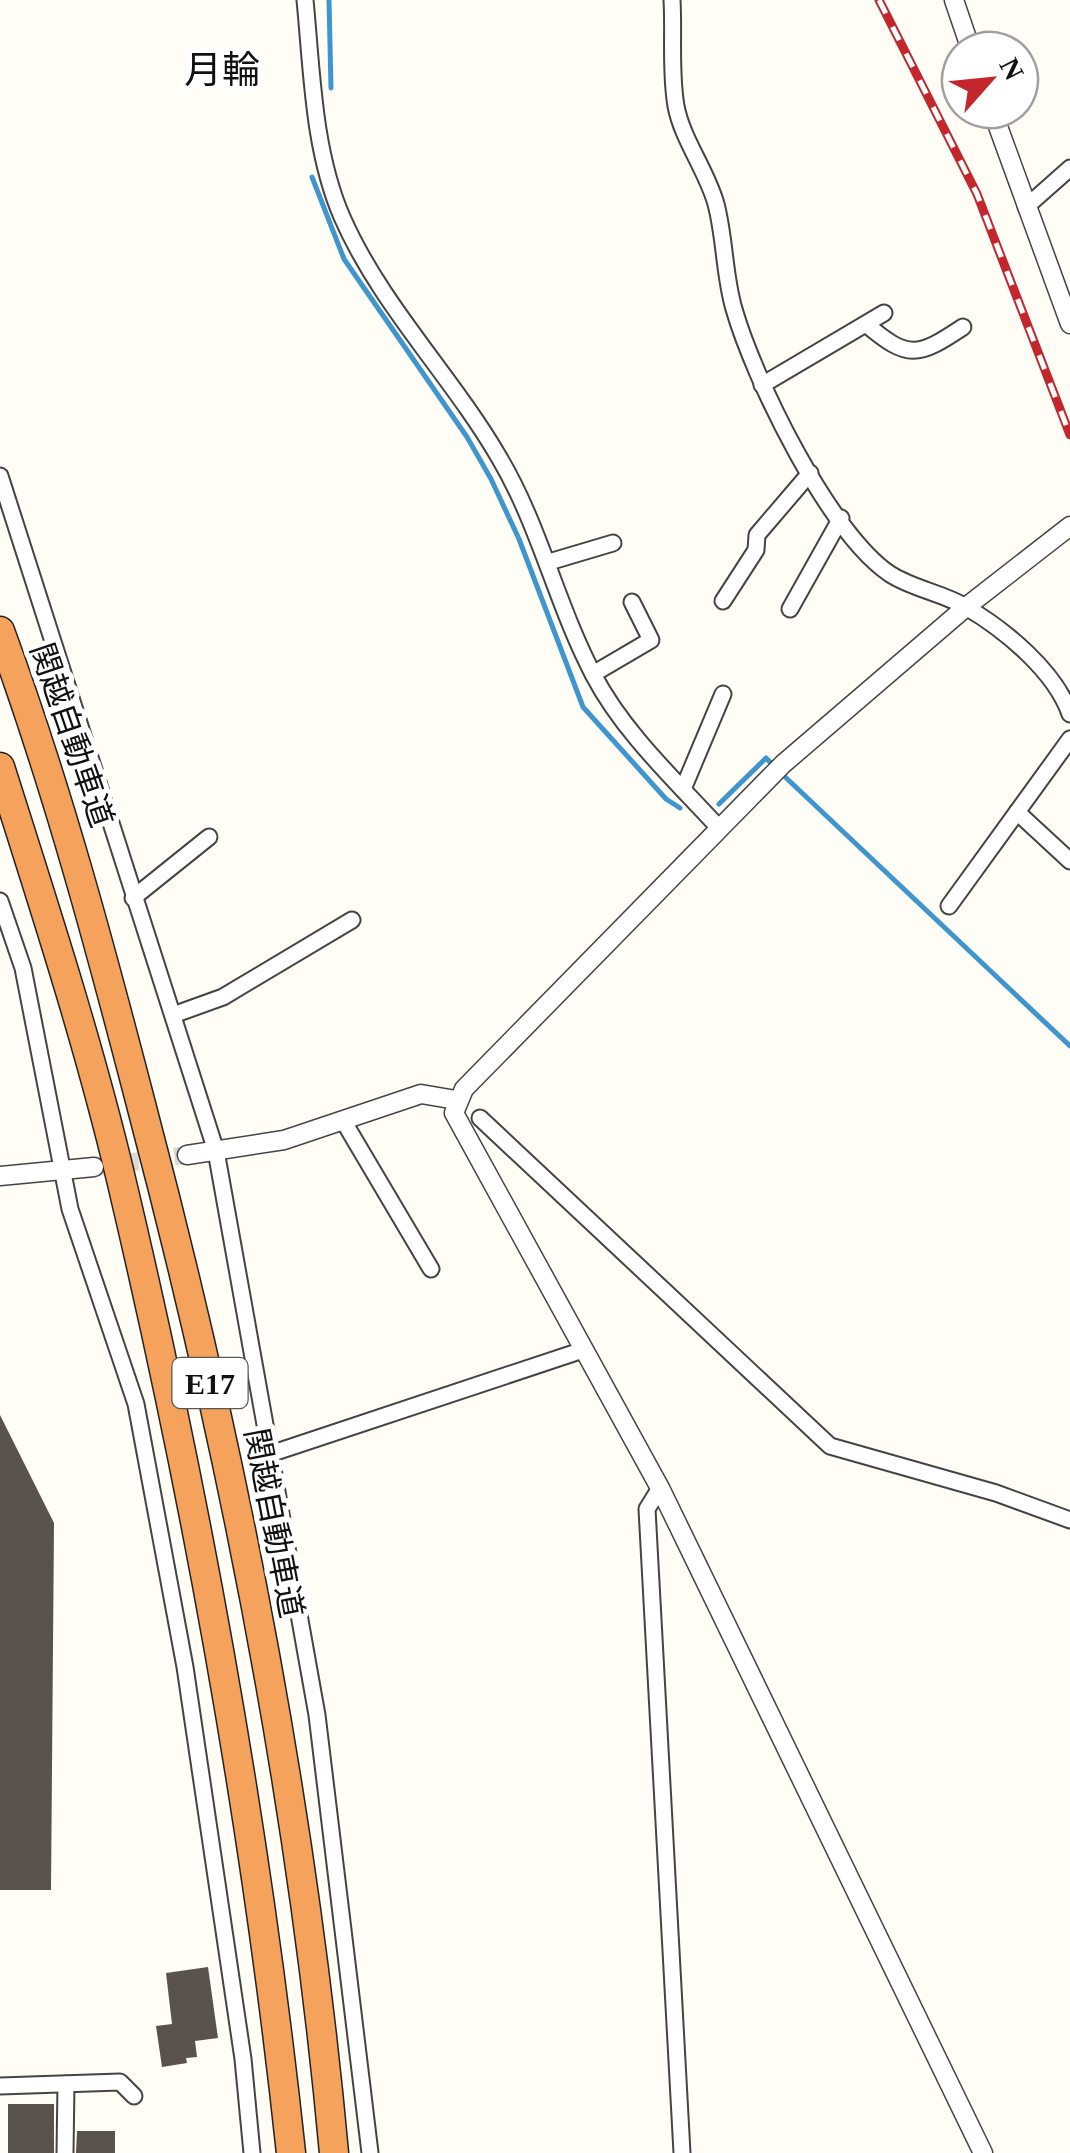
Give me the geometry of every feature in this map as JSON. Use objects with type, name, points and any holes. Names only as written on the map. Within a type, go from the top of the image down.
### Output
[{"type":"highway","name":"関越自動車道","points":[[0,632],[72,844],[180,1254],[218,1420],[260,1636],[306,1914],[334,2153]]},
{"type":"highway","name":"E17","points":[[0,766],[70,991],[121,1178],[188,1482],[238,1754],[291,2153]]},
{"type":"street","points":[[305,0],[317,121],[342,216],[383,290],[500,459],[549,562],[593,674],[622,720],[719,828]]},
{"type":"street","points":[[672,0],[676,108],[716,207],[733,307],[762,385],[810,473],[866,552],[890,574],[966,607],[1023,652],[1064,696],[1070,714]]},
{"type":"street","points":[[954,0],[964,30]]},
{"type":"street","points":[[999,130],[1070,324]]},
{"type":"street","points":[[1026,207],[1070,168]]},
{"type":"street","points":[[762,385],[884,313]]},
{"type":"street","points":[[866,324],[894,348],[915,353],[933,347],[963,327]]},
{"type":"street","points":[[723,601],[756,550],[756,535],[810,473]]},
{"type":"street","points":[[0,476],[216,1151],[317,1715],[370,2153]]},
{"type":"street","points":[[790,609],[841,518]]},
{"type":"street","points":[[456,1100],[778,768],[966,607],[1070,526]]},
{"type":"street","points":[[549,562],[612,543]]},
{"type":"street","points":[[593,674],[651,640],[632,602]]},
{"type":"street","points":[[683,789],[724,694]]},
{"type":"street","points":[[949,906],[1070,740]]},
{"type":"street","points":[[1017,812],[1070,861]]},
{"type":"street","points":[[133,898],[210,837]]},
{"type":"street","points":[[0,901],[23,968],[62,1171],[136,1404],[184,1667],[240,2039],[252,2153]]},
{"type":"street","points":[[173,1015],[223,997],[352,920]]},
{"type":"street","points":[[187,1154],[284,1140],[421,1094],[456,1100]]},
{"type":"street","points":[[456,1100],[459,1127],[660,1488],[982,2153]]},
{"type":"street","points":[[480,1118],[830,1446],[996,1493],[1070,1520]]},
{"type":"street","points":[[344,1122],[432,1269]]},
{"type":"street","points":[[0,1176],[94,1167]]},
{"type":"street","points":[[270,1454],[582,1350]]},
{"type":"street","points":[[660,1488],[647,1510],[682,2153]]},
{"type":"street","points":[[0,2086],[120,2082],[134,2096]]},
{"type":"street","points":[[65,2153],[66,2084]]},
{"type":"building","points":[[0,1415],[54,1523],[51,1890],[0,1890]]},
{"type":"building","points":[[208,1967],[218,2038],[195,2041],[197,2057],[186,2058],[187,2063],[162,2067],[156,2026],[172,2024],[166,1973]]},
{"type":"building","points":[[8,2104],[54,2104],[54,2153],[8,2153]]},
{"type":"building","points":[[77,2131],[115,2131],[115,2153],[76,2153]]},
{"type":"waterway","points":[[329,0],[331,88]]},
{"type":"waterway","points":[[312,177],[344,259],[467,437],[491,479],[519,539],[583,707],[666,799],[680,808]]},
{"type":"waterway","points":[[719,804],[766,758],[774,766]]},
{"type":"waterway","points":[[782,774],[1070,1046]]},
{"type":"tunnel","points":[[94,1167],[187,1155]]},
{"type":"railway","points":[[879,0],[977,194],[1070,435]]},
{"type":"district","name":"月輪","points":[[222,70]]}]
